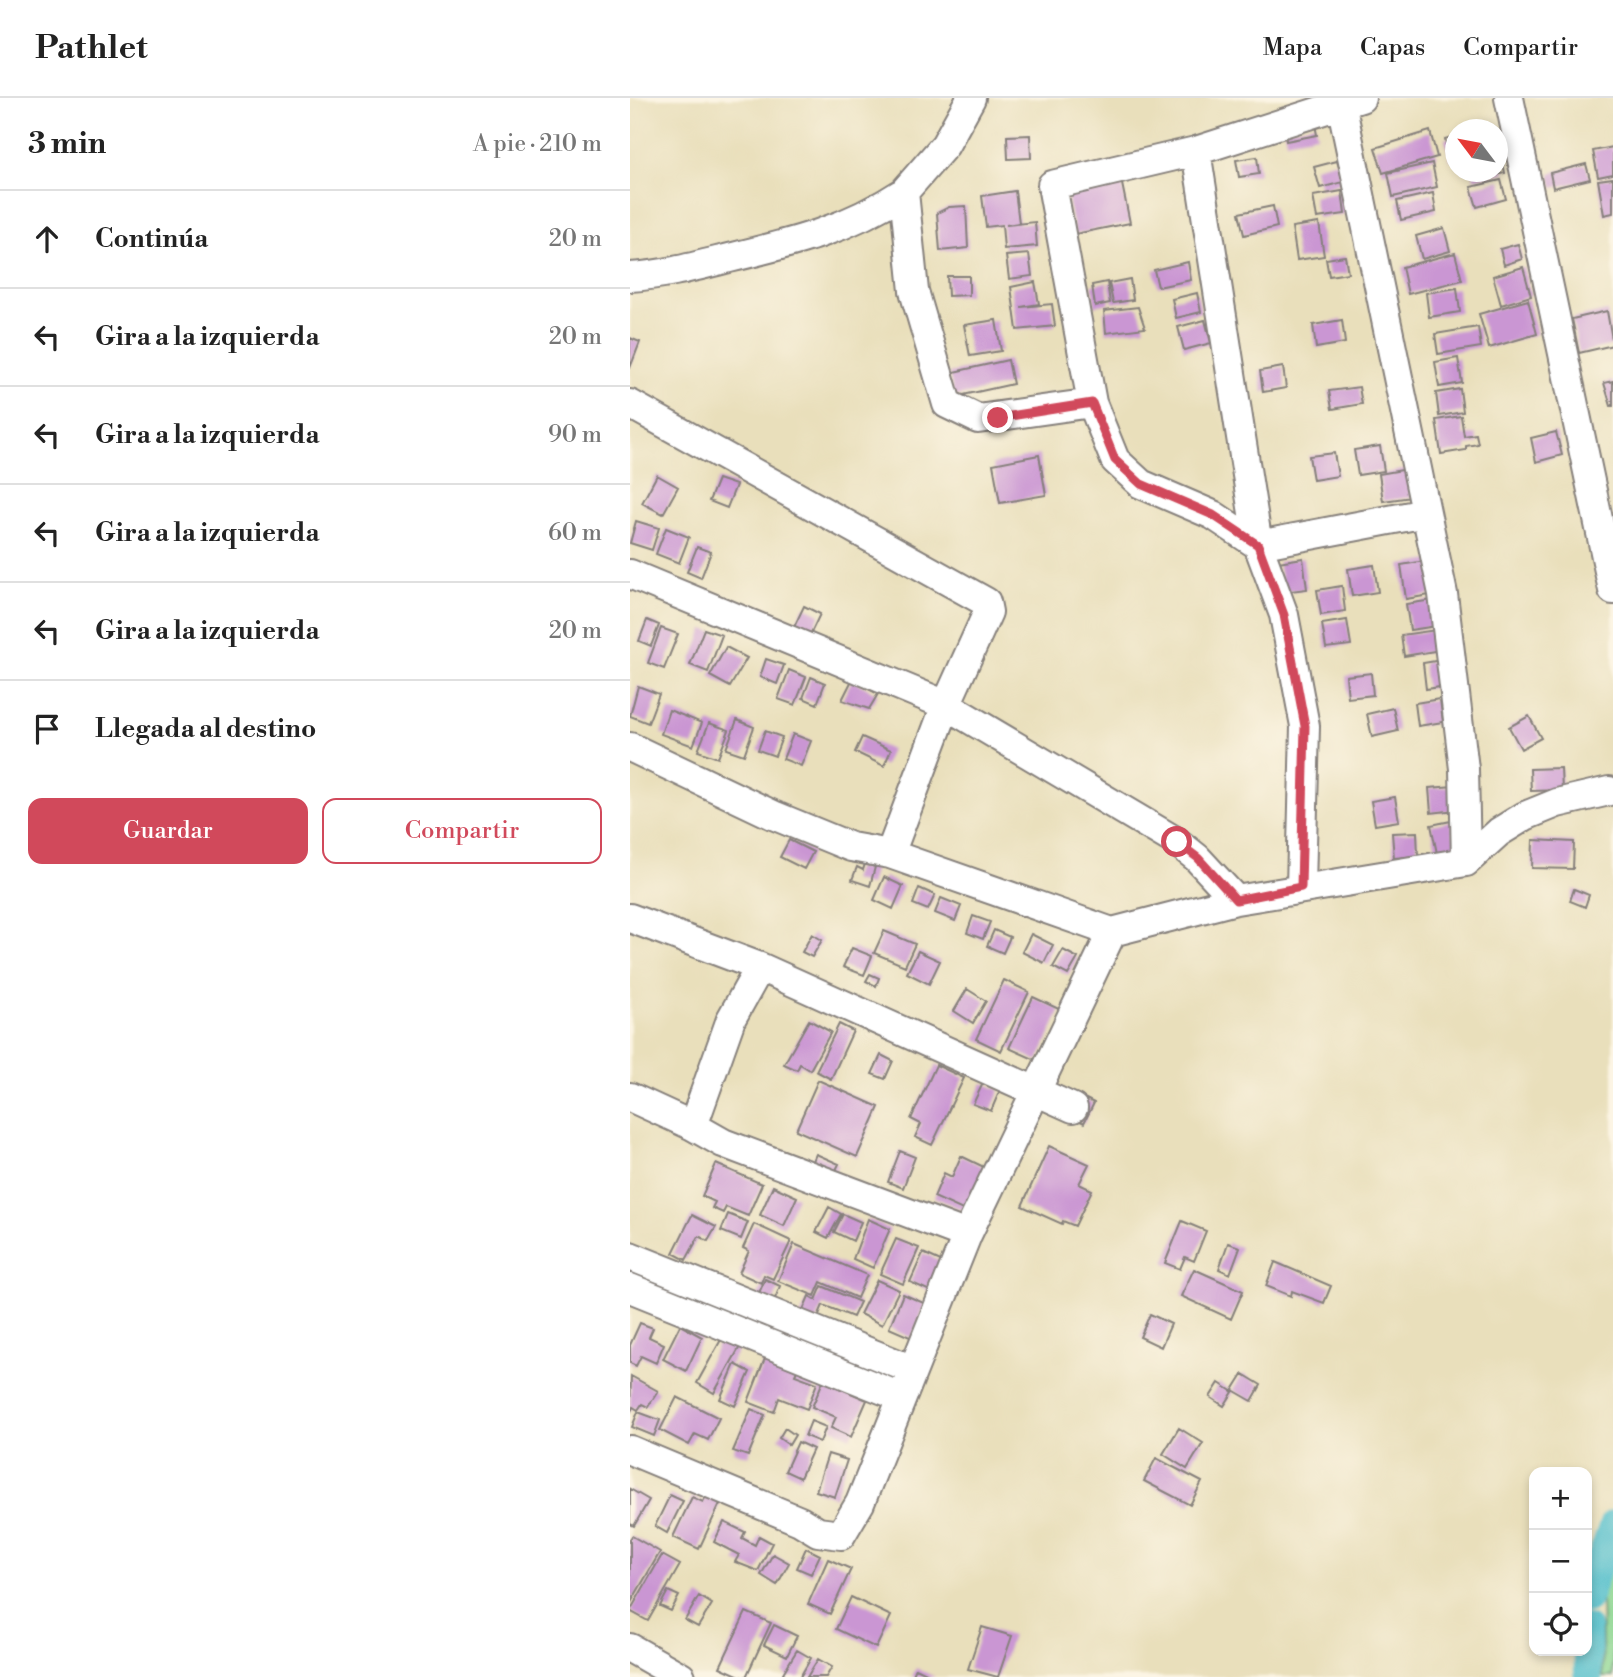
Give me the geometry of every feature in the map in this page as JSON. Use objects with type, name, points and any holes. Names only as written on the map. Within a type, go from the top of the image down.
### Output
[{"type":"street","points":[[630,277],[656,276],[797,242],[866,217],[904,192],[945,145],[971,98]]},
{"type":"street","points":[[1509,98],[1613,590]]},
{"type":"street","points":[[1426,513],[1258,545],[1213,515],[1141,484],[1115,460],[1092,403],[1052,185],[1196,151],[1351,101],[1443,593],[1459,729],[1466,862]]},
{"type":"street","points":[[1196,151],[1258,545],[1284,615],[1305,726],[1301,887]]},
{"type":"street","points":[[904,192],[914,291],[947,404],[978,419],[1092,403]]},
{"type":"street","points":[[630,404],[986,602],[988,612],[946,705],[890,854]]},
{"type":"street","points":[[630,574],[946,705],[1177,842],[1198,858],[1236,900]]},
{"type":"street","points":[[630,747],[773,815],[851,846],[890,854],[1112,932],[1236,900],[1301,887],[1466,862],[1499,832],[1525,816],[1558,803],[1609,791]]},
{"type":"street","points":[[630,918],[760,967],[1073,1108]]},
{"type":"street","points":[[630,1450],[800,1521],[818,1532],[841,1535],[860,1503],[967,1235],[1112,932]]},
{"type":"street","points":[[692,1126],[731,1019],[760,967]]},
{"type":"street","points":[[630,1097],[723,1143],[967,1235]]},
{"type":"street","points":[[630,1256],[913,1370]]},
{"type":"street","points":[[630,1288],[901,1397]]},
{"type":"street","points":[[630,1647],[681,1677]]},
{"type":"green space","points":[[1613,1542],[1613,1677],[1603,1677],[1600,1561]]},
{"type":"building","points":[[1315,124],[1317,135],[1286,141],[1284,130]]},
{"type":"building","points":[[1430,131],[1437,157],[1383,173],[1375,148]]},
{"type":"building","points":[[1030,135],[1031,158],[1008,159],[1007,136]]},
{"type":"building","points":[[1613,147],[1613,174],[1598,177],[1593,151]]},
{"type":"building","points":[[1257,157],[1259,174],[1239,177],[1236,160]]},
{"type":"building","points":[[1337,161],[1343,182],[1320,188],[1314,167]]},
{"type":"building","points":[[1432,163],[1437,187],[1393,197],[1388,173]]},
{"type":"building","points":[[1586,164],[1590,179],[1553,188],[1550,173]]},
{"type":"building","points":[[1120,174],[1130,223],[1075,234],[1065,185]]},
{"type":"building","points":[[1613,178],[1613,213],[1604,215],[1598,180]]},
{"type":"building","points":[[1502,182],[1506,199],[1477,207],[1471,187]]},
{"type":"building","points":[[1015,191],[1019,223],[1006,225],[1035,222],[1037,246],[1004,249],[1002,225],[986,227],[982,196]]},
{"type":"building","points":[[1342,191],[1345,214],[1317,218],[1313,196]]},
{"type":"building","points":[[1433,193],[1436,212],[1401,220],[1397,201]]},
{"type":"building","points":[[966,206],[968,248],[940,251],[937,213],[949,207]]},
{"type":"building","points":[[1273,206],[1277,227],[1244,235],[1239,213]]},
{"type":"building","points":[[1319,223],[1324,256],[1297,260],[1292,227]]},
{"type":"building","points":[[1444,228],[1450,251],[1422,259],[1416,236]]},
{"type":"building","points":[[1518,244],[1522,259],[1504,265],[1500,249]]},
{"type":"building","points":[[1455,253],[1462,280],[1408,294],[1402,267]]},
{"type":"building","points":[[1029,254],[1032,276],[1009,279],[1006,256]]},
{"type":"building","points":[[1345,256],[1348,273],[1329,276],[1326,259]]},
{"type":"building","points":[[1188,262],[1191,280],[1158,287],[1154,270]]},
{"type":"building","points":[[1523,267],[1531,296],[1501,305],[1493,276]]},
{"type":"building","points":[[947,276],[969,276],[969,295],[948,296]]},
{"type":"building","points":[[1130,279],[1133,300],[1113,303],[1109,283]]},
{"type":"building","points":[[1035,282],[1039,304],[1021,307],[1052,304],[1055,326],[1017,330],[1011,287]]},
{"type":"building","points":[[1107,282],[1110,303],[1095,306],[1092,285]]},
{"type":"building","points":[[1457,288],[1460,312],[1429,317],[1426,293]]},
{"type":"building","points":[[1197,293],[1201,312],[1176,318],[1172,299]]},
{"type":"building","points":[[1528,300],[1537,334],[1489,348],[1479,314]]},
{"type":"building","points":[[1138,307],[1145,328],[1106,333],[1104,311]]},
{"type":"building","points":[[1607,311],[1613,345],[1579,353],[1572,319]]},
{"type":"building","points":[[996,320],[1001,351],[970,356],[964,325]]},
{"type":"building","points":[[1205,320],[1211,343],[1184,350],[1178,327]]},
{"type":"building","points":[[1342,320],[1345,343],[1316,348],[1313,325]]},
{"type":"building","points":[[1478,327],[1481,347],[1438,354],[1435,334]]},
{"type":"building","points":[[630,338],[640,342],[630,368]]},
{"type":"building","points":[[1458,358],[1462,383],[1439,387],[1435,362]]},
{"type":"building","points":[[1008,360],[1013,384],[954,397],[949,373]]},
{"type":"building","points":[[1283,367],[1286,388],[1263,392],[1260,371]]},
{"type":"building","points":[[1613,381],[1613,406],[1611,406],[1604,383]]},
{"type":"building","points":[[1359,387],[1362,404],[1332,409],[1329,391]]},
{"type":"building","points":[[1460,389],[1463,412],[1439,416],[1436,393]]},
{"type":"building","points":[[1461,416],[1464,436],[1476,434],[1478,444],[1466,446],[1466,450],[1441,454],[1436,420]]},
{"type":"building","points":[[1556,432],[1562,455],[1536,462],[1531,438]]},
{"type":"building","points":[[1380,446],[1384,471],[1358,475],[1354,450]]},
{"type":"building","points":[[1334,453],[1338,476],[1313,480],[1309,456]]},
{"type":"building","points":[[1039,455],[1046,495],[1000,503],[993,464]]},
{"type":"building","points":[[1408,469],[1412,497],[1383,501],[1379,474]]},
{"type":"building","points":[[657,475],[678,487],[663,514],[642,503]]},
{"type":"building","points":[[718,479],[736,485],[727,508],[709,501]]},
{"type":"building","points":[[636,521],[659,528],[652,550],[630,543]]},
{"type":"building","points":[[666,528],[689,537],[679,563],[656,554]]},
{"type":"building","points":[[697,547],[711,552],[701,578],[687,572]]},
{"type":"building","points":[[1303,558],[1307,589],[1283,592],[1278,562]]},
{"type":"building","points":[[1431,560],[1436,594],[1406,599],[1401,565]]},
{"type":"building","points":[[1374,565],[1378,592],[1352,596],[1348,569]]},
{"type":"building","points":[[1342,586],[1345,611],[1321,615],[1317,590]]},
{"type":"building","points":[[1433,600],[1437,626],[1410,630],[1406,604]]},
{"type":"building","points":[[804,606],[820,614],[810,635],[794,627]]},
{"type":"building","points":[[647,620],[659,625],[651,646],[639,641]]},
{"type":"building","points":[[1347,620],[1351,645],[1326,648],[1322,624]]},
{"type":"building","points":[[661,628],[678,634],[664,669],[648,663]]},
{"type":"building","points":[[704,629],[722,635],[708,672],[690,665]]},
{"type":"building","points":[[1443,629],[1447,649],[1404,656],[1401,635]]},
{"type":"building","points":[[726,647],[747,658],[730,687],[710,676]]},
{"type":"building","points":[[766,659],[784,665],[777,684],[760,677]]},
{"type":"building","points":[[1442,660],[1446,686],[1426,689],[1423,663]]},
{"type":"building","points":[[789,670],[806,677],[795,705],[778,699]]},
{"type":"building","points":[[1371,673],[1373,695],[1348,698],[1346,676]]},
{"type":"building","points":[[811,677],[825,683],[817,704],[803,698]]},
{"type":"building","points":[[852,680],[878,694],[869,709],[842,700]]},
{"type":"building","points":[[638,686],[659,694],[648,723],[630,716]]},
{"type":"building","points":[[1440,699],[1443,722],[1418,726],[1415,703]]},
{"type":"building","points":[[1393,708],[1398,731],[1372,737],[1367,714]]},
{"type":"building","points":[[669,710],[702,723],[693,746],[661,734]]},
{"type":"building","points":[[1529,716],[1541,738],[1521,749],[1509,727]]},
{"type":"building","points":[[737,720],[754,727],[744,755],[726,749]]},
{"type":"building","points":[[709,723],[729,730],[718,758],[698,751]]},
{"type":"building","points":[[765,731],[782,737],[775,756],[758,750]]},
{"type":"building","points":[[793,734],[811,741],[801,766],[783,759]]},
{"type":"building","points":[[862,737],[891,750],[884,766],[855,752]]},
{"type":"building","points":[[1561,768],[1562,790],[1531,791],[1530,769]]},
{"type":"building","points":[[1454,786],[1456,810],[1431,813],[1429,788]]},
{"type":"building","points":[[1395,797],[1399,821],[1375,825],[1371,801]]},
{"type":"building","points":[[1451,821],[1458,853],[1438,858],[1431,825]]},
{"type":"building","points":[[1417,832],[1418,856],[1394,858],[1392,833]]},
{"type":"building","points":[[789,840],[813,852],[804,869],[780,857]]},
{"type":"building","points":[[1533,840],[1574,842],[1573,869],[1532,868]]},
{"type":"building","points":[[865,864],[875,867],[870,886],[852,880],[857,867],[863,870]]},
{"type":"building","points":[[884,877],[903,886],[893,909],[874,900]]},
{"type":"building","points":[[919,888],[935,895],[928,910],[913,904]]},
{"type":"building","points":[[1574,889],[1589,895],[1585,907],[1570,901]]},
{"type":"building","points":[[941,898],[961,906],[955,921],[935,913]]},
{"type":"building","points":[[973,916],[990,922],[983,939],[967,933]]},
{"type":"building","points":[[994,930],[1010,937],[1003,953],[987,946]]},
{"type":"building","points":[[884,931],[915,944],[905,966],[874,953]]},
{"type":"building","points":[[812,934],[822,940],[812,957],[802,952]]},
{"type":"building","points":[[1031,934],[1053,945],[1044,963],[1022,952]]},
{"type":"building","points":[[852,948],[872,956],[864,975],[843,967]]},
{"type":"building","points":[[1063,950],[1078,958],[1068,975],[1053,967]]},
{"type":"building","points":[[918,951],[940,961],[929,984],[907,973]]},
{"type":"building","points":[[870,974],[879,978],[876,986],[866,981]]},
{"type":"building","points":[[1004,980],[1029,992],[1001,1051],[976,1039]]},
{"type":"building","points":[[967,989],[986,1001],[973,1023],[954,1011]]},
{"type":"building","points":[[1033,997],[1061,1010],[1038,1061],[1009,1048]]},
{"type":"building","points":[[809,1020],[831,1032],[810,1070],[800,1064],[797,1070],[784,1064]]},
{"type":"building","points":[[839,1024],[853,1031],[831,1079],[816,1071]]},
{"type":"building","points":[[881,1055],[893,1061],[885,1079],[872,1074]]},
{"type":"building","points":[[936,1065],[964,1078],[932,1145],[915,1137],[921,1124],[911,1119]]},
{"type":"building","points":[[818,1080],[879,1107],[857,1157],[796,1130]]},
{"type":"building","points":[[983,1083],[1000,1090],[991,1111],[973,1104]]},
{"type":"building","points":[[1080,1096],[1094,1103],[1084,1123],[1070,1116]]},
{"type":"building","points":[[1049,1146],[1089,1164],[1079,1184],[1092,1190],[1075,1226],[1063,1221],[1062,1224],[1022,1206]]},
{"type":"building","points":[[900,1151],[915,1157],[903,1188],[888,1182]]},
{"type":"building","points":[[816,1154],[839,1164],[835,1172],[812,1163]]},
{"type":"building","points":[[961,1156],[986,1168],[967,1212],[934,1197],[944,1173],[952,1177]]},
{"type":"building","points":[[716,1164],[762,1184],[748,1216],[726,1207],[723,1213],[712,1208],[715,1202],[702,1196]]},
{"type":"building","points":[[773,1186],[797,1197],[784,1226],[760,1215]]},
{"type":"building","points":[[829,1207],[841,1214],[828,1238],[816,1232]]},
{"type":"building","points":[[728,1214],[748,1222],[741,1239],[721,1231]]},
{"type":"building","points":[[843,1214],[861,1222],[853,1241],[834,1232]]},
{"type":"building","points":[[692,1215],[716,1227],[708,1241],[699,1236],[686,1260],[673,1253]]},
{"type":"building","points":[[868,1219],[890,1229],[873,1268],[853,1259]]},
{"type":"building","points":[[1182,1221],[1206,1231],[1194,1261],[1185,1257],[1180,1269],[1165,1263]]},
{"type":"building","points":[[754,1224],[791,1241],[773,1279],[764,1275],[761,1283],[739,1273],[749,1251],[743,1248]]},
{"type":"building","points":[[896,1239],[919,1248],[903,1284],[880,1274]]},
{"type":"building","points":[[1228,1243],[1240,1247],[1230,1274],[1219,1269]]},
{"type":"building","points":[[794,1244],[867,1275],[857,1298],[821,1282],[815,1296],[778,1281]]},
{"type":"building","points":[[923,1253],[943,1262],[930,1291],[910,1282]]},
{"type":"building","points":[[1275,1262],[1331,1286],[1324,1303],[1292,1291],[1291,1296],[1266,1286]]},
{"type":"building","points":[[1194,1269],[1243,1291],[1231,1319],[1181,1296]]},
{"type":"building","points":[[765,1279],[780,1286],[772,1306],[756,1300]]},
{"type":"building","points":[[877,1280],[899,1290],[882,1325],[860,1314]]},
{"type":"building","points":[[822,1286],[860,1302],[853,1317],[823,1305],[815,1324],[800,1317],[809,1296],[816,1300]]},
{"type":"building","points":[[903,1294],[926,1304],[912,1338],[889,1328]]},
{"type":"building","points":[[1150,1314],[1171,1324],[1161,1347],[1140,1337]]},
{"type":"building","points":[[640,1323],[653,1328],[649,1337],[664,1344],[656,1363],[641,1356],[636,1366],[630,1363],[630,1345]]},
{"type":"building","points":[[680,1325],[702,1337],[686,1371],[663,1359]]},
{"type":"building","points":[[723,1336],[741,1345],[714,1393],[697,1383]]},
{"type":"building","points":[[767,1353],[799,1366],[795,1375],[817,1383],[807,1409],[779,1398],[774,1412],[748,1402]]},
{"type":"building","points":[[735,1364],[750,1372],[735,1406],[720,1399]]},
{"type":"building","points":[[1243,1374],[1261,1385],[1252,1401],[1233,1390]]},
{"type":"building","points":[[631,1376],[658,1391],[648,1407],[642,1404],[638,1410],[633,1407],[630,1413]]},
{"type":"building","points":[[823,1381],[867,1400],[851,1437],[831,1428],[836,1417],[812,1407]]},
{"type":"building","points":[[1219,1383],[1233,1392],[1224,1406],[1210,1397]]},
{"type":"building","points":[[677,1397],[719,1418],[708,1440],[695,1434],[689,1445],[660,1430]]},
{"type":"building","points":[[751,1409],[765,1415],[748,1456],[733,1451]]},
{"type":"building","points":[[638,1412],[660,1420],[654,1436],[632,1427]]},
{"type":"building","points":[[811,1421],[826,1427],[820,1442],[805,1436]]},
{"type":"building","points":[[785,1428],[795,1435],[789,1445],[779,1438]]},
{"type":"building","points":[[1179,1428],[1203,1443],[1187,1469],[1163,1454]]},
{"type":"building","points":[[798,1442],[813,1449],[800,1478],[785,1471]]},
{"type":"building","points":[[828,1454],[847,1460],[835,1497],[816,1491]]},
{"type":"building","points":[[1156,1458],[1202,1482],[1190,1505],[1144,1481]]},
{"type":"building","points":[[630,1489],[649,1500],[634,1526],[630,1524]]},
{"type":"building","points":[[709,1490],[723,1497],[699,1549],[673,1537],[692,1497],[703,1502]]},
{"type":"building","points":[[670,1495],[683,1501],[667,1533],[655,1526]]},
{"type":"building","points":[[724,1522],[745,1532],[742,1538],[755,1545],[759,1536],[772,1543],[758,1571],[735,1562],[739,1555],[714,1542]]},
{"type":"building","points":[[632,1536],[660,1552],[630,1604],[630,1539]]},
{"type":"building","points":[[806,1548],[820,1555],[811,1574],[797,1568]]},
{"type":"building","points":[[773,1554],[789,1563],[777,1585],[761,1575]]},
{"type":"building","points":[[662,1555],[680,1565],[648,1621],[630,1611]]},
{"type":"building","points":[[828,1559],[851,1569],[830,1614],[808,1604]]},
{"type":"building","points":[[668,1591],[679,1596],[671,1611],[660,1606]]},
{"type":"building","points":[[699,1596],[712,1604],[698,1627],[685,1620]]},
{"type":"building","points":[[851,1597],[891,1616],[876,1648],[836,1629]]},
{"type":"building","points":[[746,1612],[771,1623],[746,1677],[742,1677],[720,1667]]},
{"type":"building","points":[[774,1625],[797,1636],[787,1656],[764,1645]]},
{"type":"building","points":[[982,1627],[1012,1636],[998,1677],[968,1669]]},
{"type":"building","points":[[797,1650],[811,1658],[800,1677],[788,1677],[783,1673]]},
{"type":"building","points":[[818,1659],[832,1667],[826,1677],[807,1677]]},
{"type":"building","points":[[916,1668],[935,1677],[912,1677]]},
{"type":"waterway","points":[[1589,1593],[1613,1524]]},
{"type":"waterway","points":[[1588,1656],[1588,1677]]},
{"type":"route","points":[[998,418],[1092,403],[1115,460],[1141,484],[1213,515],[1258,545],[1284,615],[1296,665],[1305,726],[1301,887],[1236,900],[1198,858],[1177,842]]}]
